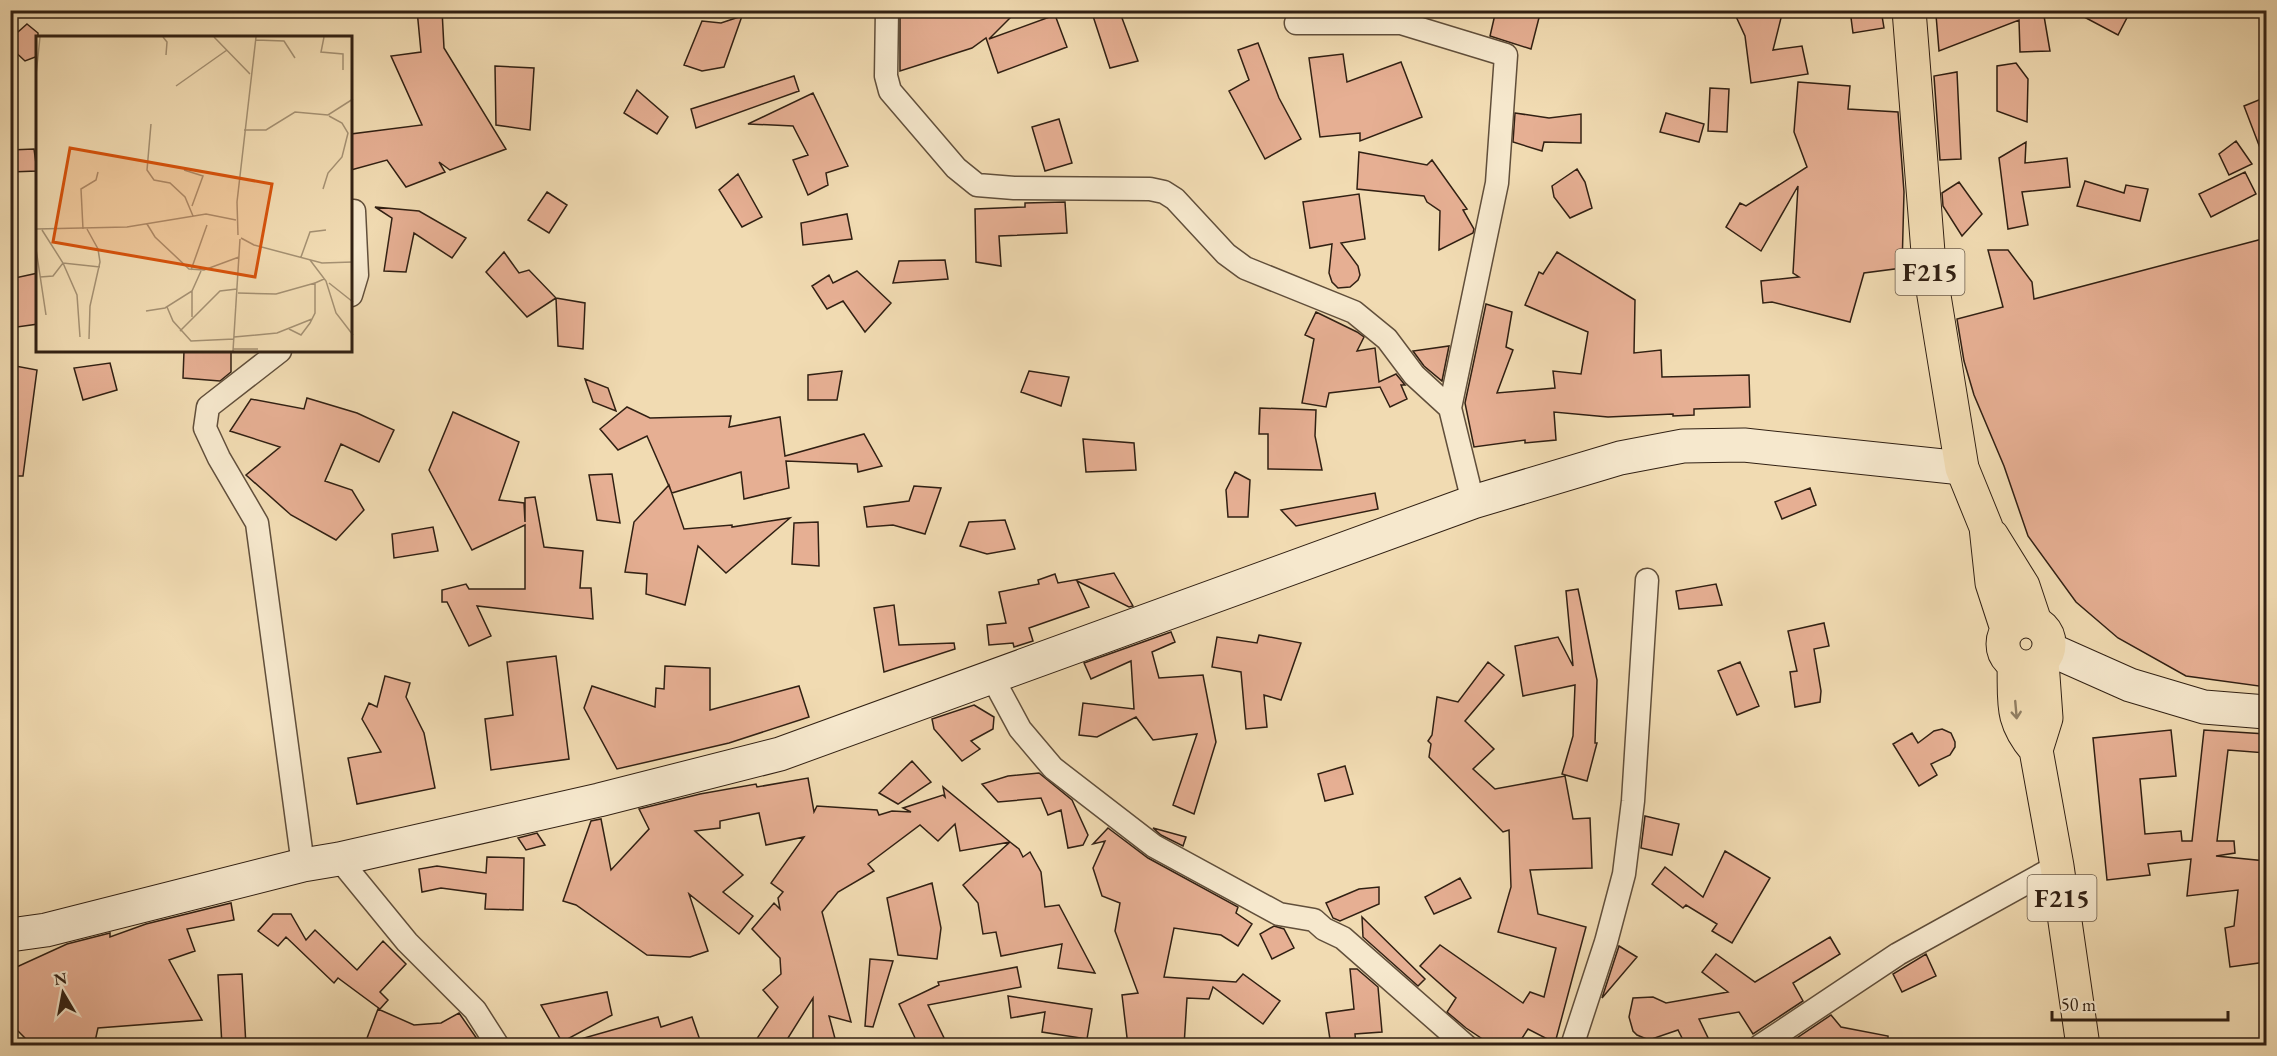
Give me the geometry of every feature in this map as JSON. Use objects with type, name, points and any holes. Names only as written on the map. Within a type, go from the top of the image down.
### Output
[{"type":"main road","name":"F215","points":[[1909,10],[1929,265],[1962,468],[1986,527],[1992,583],[2029,645],[2016,718],[2023,735],[2036,750],[2057,866],[2083,1046]]},
{"type":"main road","points":[[10,935],[46,930],[303,865],[339,859],[599,800],[780,754],[1473,502],[1620,458],[1683,446],[1744,445],[1962,468]]},
{"type":"main road","points":[[2029,645],[2130,685],[2204,707],[2266,712]]},
{"type":"street","points":[[887,10],[886,76],[890,91],[956,168],[976,185],[1014,188],[1150,189],[1164,192],[1174,199],[1226,254],[1245,268],[1354,312],[1387,339],[1414,375],[1450,408]]},
{"type":"street","points":[[1296,23],[1401,23],[1506,55],[1497,183],[1450,408],[1473,502]]},
{"type":"street","points":[[352,292],[357,275],[354,211]]},
{"type":"street","points":[[279,352],[208,407],[205,428],[219,458],[257,523],[303,865]]},
{"type":"street","points":[[1572,1046],[1606,942],[1624,874],[1633,801],[1647,580]]},
{"type":"street","points":[[992,677],[1020,729],[1053,768],[1099,805],[1154,846],[1279,914],[1314,920],[1343,938],[1466,1046]]},
{"type":"street","points":[[339,859],[407,942],[475,1010],[498,1046]]},
{"type":"street","points":[[1760,1046],[1898,954],[2057,866]]},
{"type":"building","points":[[417,10],[442,10],[444,48],[506,149],[450,170],[439,162],[445,172],[406,187],[387,160],[352,170],[352,134],[422,125],[391,56],[421,52]]},
{"type":"building","points":[[900,10],[1018,10],[989,39],[1055,15],[1067,47],[998,73],[986,38],[972,48],[900,71]]},
{"type":"building","points":[[1091,10],[1119,10],[1138,61],[1110,68]]},
{"type":"building","points":[[1496,10],[1515,15],[1517,10],[1541,10],[1531,49],[1490,36]]},
{"type":"building","points":[[1733,10],[1783,10],[1773,50],[1802,46],[1808,74],[1751,83],[1745,36]]},
{"type":"building","points":[[1850,10],[1881,10],[1884,28],[1853,33]]},
{"type":"building","points":[[1976,10],[2043,10],[2050,51],[2020,52],[2019,20],[1939,51],[1936,15]]},
{"type":"building","points":[[2071,10],[2131,10],[2118,35]]},
{"type":"building","points":[[742,16],[724,67],[702,71],[684,65],[702,21],[721,23]]},
{"type":"building","points":[[27,24],[38,33],[36,57],[25,61],[10,47],[10,39]]},
{"type":"building","points":[[1258,43],[1279,98],[1301,139],[1265,159],[1229,91],[1249,80],[1238,50]]},
{"type":"building","points":[[1343,54],[1347,82],[1401,62],[1422,117],[1360,141],[1360,133],[1320,137],[1309,58]]},
{"type":"building","points":[[2016,63],[2028,79],[2027,122],[1997,111],[1997,66]]},
{"type":"building","points":[[495,66],[534,68],[530,130],[496,125]]},
{"type":"building","points":[[1957,72],[1961,159],[1940,160],[1934,76]]},
{"type":"building","points":[[794,76],[799,91],[696,128],[691,109]]},
{"type":"building","points":[[1798,82],[1850,86],[1848,109],[1898,112],[1904,192],[1902,268],[1864,273],[1850,322],[1772,302],[1763,303],[1761,281],[1799,277],[1793,273],[1798,186],[1761,251],[1726,227],[1740,203],[1746,206],[1807,167],[1794,132]]},
{"type":"building","points":[[1710,88],[1729,89],[1727,132],[1708,131]]},
{"type":"building","points":[[637,90],[668,117],[657,134],[624,113]]},
{"type":"building","points":[[813,93],[848,166],[826,173],[828,185],[808,195],[793,160],[808,155],[793,126],[748,124]]},
{"type":"building","points":[[2266,97],[2266,160],[2265,161],[2244,106]]},
{"type":"building","points":[[1515,113],[1549,118],[1581,114],[1581,143],[1544,142],[1542,151],[1513,142]]},
{"type":"building","points":[[1666,113],[1704,124],[1699,142],[1660,132]]},
{"type":"building","points":[[1059,119],[1072,163],[1045,171],[1032,127]]},
{"type":"building","points":[[2236,141],[2252,164],[2229,175],[2219,154]]},
{"type":"building","points":[[2026,142],[2025,163],[2067,158],[2070,187],[2022,192],[2028,225],[2008,229],[1999,158]]},
{"type":"building","points":[[34,149],[36,171],[10,172],[10,150]]},
{"type":"building","points":[[1359,152],[1427,165],[1432,160],[1467,209],[1463,210],[1474,229],[1473,233],[1439,250],[1440,211],[1427,202],[1424,196],[1357,189]]},
{"type":"building","points":[[1577,169],[1585,182],[1592,208],[1570,218],[1554,197],[1552,186]]},
{"type":"building","points":[[2245,172],[2256,194],[2211,217],[2199,194]]},
{"type":"building","points":[[738,174],[762,217],[742,227],[719,190]]},
{"type":"building","points":[[2085,181],[2124,193],[2126,185],[2148,189],[2140,221],[2077,206]]},
{"type":"building","points":[[1959,182],[1982,214],[1962,236],[1943,206],[1942,193]]},
{"type":"building","points":[[547,192],[567,205],[549,233],[528,220]]},
{"type":"building","points":[[1359,194],[1365,239],[1341,243],[1358,266],[1360,275],[1350,287],[1338,288],[1332,282],[1329,273],[1332,244],[1310,248],[1303,202]]},
{"type":"building","points":[[1065,202],[1067,233],[999,236],[1001,266],[976,262],[975,209],[1025,207],[1025,203]]},
{"type":"building","points":[[375,207],[419,211],[466,238],[452,258],[414,233],[406,272],[384,271],[392,218]]},
{"type":"building","points":[[847,214],[852,239],[803,245],[801,223]]},
{"type":"building","points":[[2266,238],[2266,687],[2186,676],[2118,638],[2076,602],[2028,536],[2004,466],[1974,395],[1964,361],[1957,319],[2003,307],[1988,250],[2008,250],[2032,282],[2034,299]]},
{"type":"building","points":[[504,252],[519,273],[529,270],[556,298],[527,317],[486,272]]},
{"type":"building","points":[[1557,252],[1635,300],[1634,353],[1661,350],[1662,377],[1749,375],[1750,407],[1694,409],[1694,415],[1673,416],[1673,414],[1608,417],[1554,412],[1556,440],[1525,443],[1525,440],[1474,447],[1465,403],[1486,304],[1512,312],[1506,347],[1513,350],[1497,393],[1555,388],[1553,371],[1581,374],[1588,332],[1525,305],[1539,272],[1543,274]]},
{"type":"building","points":[[945,260],[948,279],[893,283],[899,261]]},
{"type":"building","points":[[857,271],[891,303],[865,332],[843,301],[827,309],[812,286],[829,275],[833,283]]},
{"type":"building","points":[[36,273],[36,324],[10,328],[10,279]]},
{"type":"building","points":[[556,298],[585,303],[583,349],[558,346]]},
{"type":"building","points":[[1316,312],[1364,337],[1357,351],[1375,348],[1379,382],[1396,374],[1405,385],[1401,385],[1407,399],[1390,407],[1380,387],[1329,393],[1326,407],[1302,403],[1314,339],[1305,335]]},
{"type":"building","points":[[1449,346],[1442,381],[1424,366],[1413,351]]},
{"type":"building","points":[[184,352],[231,352],[231,372],[220,381],[183,378]]},
{"type":"building","points":[[110,363],[117,390],[83,400],[74,368]]},
{"type":"building","points":[[10,365],[37,370],[23,476],[10,476]]},
{"type":"building","points":[[842,371],[837,400],[808,400],[808,375]]},
{"type":"building","points":[[1029,371],[1069,377],[1061,406],[1021,392]]},
{"type":"building","points":[[585,379],[608,388],[616,411],[593,402]]},
{"type":"building","points":[[307,398],[357,413],[394,430],[379,462],[341,444],[325,481],[352,490],[364,510],[336,540],[291,515],[246,475],[280,447],[230,431],[251,399],[304,409]]},
{"type":"building","points":[[627,407],[650,418],[731,416],[729,427],[780,417],[785,456],[864,434],[882,466],[858,472],[857,464],[786,461],[789,488],[744,499],[741,472],[672,493],[647,436],[618,450],[600,429]]},
{"type":"building","points":[[1260,408],[1316,410],[1315,436],[1322,470],[1268,469],[1268,434],[1259,434]]},
{"type":"building","points":[[453,412],[519,442],[499,500],[524,503],[525,522],[525,498],[535,497],[544,547],[583,551],[580,588],[591,588],[593,619],[477,606],[491,636],[469,646],[447,602],[442,602],[442,590],[466,584],[469,589],[525,589],[525,525],[472,550],[429,470]]},
{"type":"building","points":[[1083,439],[1134,443],[1136,470],[1086,472]]},
{"type":"building","points":[[1235,472],[1250,480],[1248,517],[1228,517],[1226,490]]},
{"type":"building","points":[[612,474],[620,523],[597,520],[589,475]]},
{"type":"building","points":[[669,485],[684,529],[732,525],[732,527],[790,518],[726,573],[698,546],[685,605],[646,594],[647,574],[625,572],[634,522]]},
{"type":"building","points":[[914,486],[941,488],[925,534],[893,525],[867,527],[864,507],[909,501]]},
{"type":"building","points":[[1810,488],[1816,505],[1782,519],[1775,502]]},
{"type":"building","points":[[1375,493],[1378,509],[1296,526],[1281,510]]},
{"type":"building","points":[[1005,520],[1015,549],[987,554],[960,546],[969,522]]},
{"type":"building","points":[[818,522],[819,566],[792,564],[794,523]]},
{"type":"building","points":[[433,527],[438,551],[394,558],[392,534]]},
{"type":"building","points":[[1114,573],[1133,606],[1129,607],[1077,581],[1089,607],[1029,628],[1033,641],[1014,647],[1013,643],[989,645],[987,625],[1006,623],[999,592],[1039,584],[1038,580],[1055,574],[1058,583]]},
{"type":"building","points":[[1716,584],[1722,605],[1679,609],[1676,591]]},
{"type":"building","points":[[1578,589],[1597,680],[1595,743],[1597,743],[1587,781],[1562,774],[1573,736],[1575,685],[1523,696],[1515,646],[1558,637],[1573,666],[1566,591]]},
{"type":"building","points":[[894,605],[899,645],[954,643],[955,649],[884,672],[874,608]]},
{"type":"building","points":[[1824,623],[1829,646],[1814,649],[1821,691],[1820,702],[1795,707],[1790,672],[1797,671],[1788,631]]},
{"type":"building","points":[[1171,632],[1175,642],[1152,652],[1159,678],[1203,675],[1216,742],[1194,814],[1173,805],[1197,734],[1153,740],[1136,717],[1097,737],[1079,735],[1083,703],[1134,709],[1131,661],[1091,679],[1084,663]]},
{"type":"building","points":[[1259,635],[1301,643],[1281,700],[1264,695],[1267,727],[1246,729],[1241,672],[1212,667],[1217,637],[1257,643]]},
{"type":"building","points":[[556,656],[569,759],[491,770],[485,719],[513,715],[507,662]]},
{"type":"building","points":[[1488,662],[1504,675],[1465,721],[1494,749],[1473,769],[1495,789],[1565,776],[1573,819],[1590,818],[1592,868],[1530,870],[1538,914],[1586,927],[1555,1043],[1528,1029],[1517,1046],[1493,1046],[1447,1012],[1456,998],[1420,966],[1440,945],[1523,1003],[1530,992],[1544,997],[1556,948],[1498,932],[1511,887],[1509,830],[1503,832],[1429,757],[1431,744],[1428,741],[1432,735],[1437,697],[1458,702]]},
{"type":"building","points":[[1740,662],[1759,706],[1737,715],[1718,671]]},
{"type":"building","points":[[665,666],[710,668],[710,710],[799,686],[809,717],[729,743],[617,769],[584,708],[592,686],[655,707],[656,688],[664,689]]},
{"type":"building","points":[[385,676],[410,683],[406,697],[424,733],[435,788],[357,804],[348,758],[381,752],[362,719],[369,703],[377,707]]},
{"type":"building","points":[[974,705],[994,717],[993,729],[971,741],[980,749],[962,761],[934,729],[932,719]]},
{"type":"building","points":[[1942,729],[1951,733],[1955,747],[1950,755],[1931,764],[1937,775],[1919,786],[1893,744],[1912,733],[1918,743],[1934,731]]},
{"type":"building","points":[[2171,730],[2176,776],[2140,779],[2145,834],[2181,831],[2182,841],[2192,841],[2204,730],[2266,734],[2266,753],[2228,750],[2217,841],[2234,841],[2235,853],[2216,856],[2266,861],[2266,962],[2230,967],[2225,928],[2234,926],[2238,890],[2187,896],[2191,859],[2148,864],[2150,875],[2107,880],[2093,738]]},
{"type":"building","points":[[912,761],[931,782],[898,804],[879,793]]},
{"type":"building","points":[[1345,766],[1353,794],[1325,801],[1318,774]]},
{"type":"building","points":[[1039,773],[1072,800],[1088,835],[1083,845],[1068,848],[1061,810],[1048,815],[1041,798],[998,802],[982,784],[1008,776]]},
{"type":"building","points":[[808,778],[814,812],[817,806],[877,810],[879,815],[892,811],[911,812],[903,808],[943,795],[945,797],[943,787],[1010,842],[960,851],[955,824],[938,841],[920,825],[868,864],[874,871],[838,892],[822,912],[851,1022],[829,1016],[837,1046],[813,1046],[813,998],[783,1046],[752,1046],[778,1007],[763,990],[781,974],[780,958],[752,929],[774,903],[780,909],[778,898],[783,892],[771,883],[804,837],[766,845],[759,813],[720,821],[720,828],[695,831],[743,875],[723,892],[753,916],[739,934],[689,894],[708,951],[690,957],[647,955],[576,905],[563,901],[591,821],[601,819],[611,870],[649,829],[639,809],[700,794]]},
{"type":"building","points":[[1645,816],[1679,824],[1672,855],[1641,848]]},
{"type":"building","points":[[1108,828],[1148,858],[1238,907],[1236,913],[1252,924],[1238,946],[1221,935],[1174,928],[1164,977],[1236,982],[1243,974],[1280,1001],[1263,1024],[1213,987],[1209,999],[1187,998],[1184,1046],[1128,1046],[1122,995],[1138,993],[1115,931],[1120,903],[1102,896],[1093,868],[1105,841],[1093,844]]},
{"type":"building","points":[[1153,828],[1186,837],[1183,846],[1161,835]]},
{"type":"building","points":[[537,833],[545,845],[526,850],[518,838]]},
{"type":"building","points":[[1010,842],[1019,849],[1023,857],[1030,852],[1041,872],[1045,907],[1059,905],[1095,973],[1058,968],[1062,944],[1001,956],[996,932],[983,934],[978,903],[963,885]]},
{"type":"building","points":[[1725,851],[1770,878],[1732,943],[1712,931],[1717,924],[1686,905],[1683,908],[1652,884],[1665,867],[1703,897]]},
{"type":"building","points":[[487,857],[524,858],[523,910],[485,909],[486,894],[441,888],[422,892],[419,869],[437,866],[486,873]]},
{"type":"building","points":[[1460,878],[1471,898],[1434,914],[1425,897]]},
{"type":"building","points":[[932,883],[941,928],[937,959],[898,955],[887,898]]},
{"type":"building","points":[[1379,887],[1379,904],[1340,921],[1333,918],[1326,903],[1359,889]]},
{"type":"building","points":[[231,903],[234,920],[187,929],[195,951],[169,960],[202,1020],[98,1028],[94,1046],[33,1046],[10,1023],[10,970],[67,944],[110,933],[110,937],[146,924]]},
{"type":"building","points":[[273,914],[291,914],[306,940],[315,930],[357,970],[383,941],[406,964],[380,992],[388,1000],[380,1009],[338,978],[334,983],[286,937],[278,946],[258,931]]},
{"type":"building","points":[[1362,917],[1425,979],[1418,986],[1363,937]]},
{"type":"building","points":[[1274,926],[1284,929],[1294,948],[1272,959],[1260,934]]},
{"type":"building","points":[[1830,937],[1840,954],[1793,983],[1803,1001],[1753,1034],[1739,1012],[1699,1019],[1712,1046],[1686,1046],[1678,1030],[1649,1040],[1633,1031],[1629,1017],[1633,998],[1653,997],[1666,1003],[1728,992],[1702,972],[1716,954],[1755,982]]},
{"type":"building","points":[[1619,946],[1637,957],[1602,998]]},
{"type":"building","points":[[1926,954],[1936,976],[1902,992],[1893,974]]},
{"type":"building","points":[[870,959],[893,961],[873,1027],[865,1026]]},
{"type":"building","points":[[1017,967],[1021,987],[928,1005],[948,1046],[935,1046],[916,1040],[899,1004],[939,985],[938,982]]},
{"type":"building","points":[[1350,969],[1357,969],[1378,987],[1382,1032],[1355,1034],[1356,1046],[1331,1046],[1326,1013],[1354,1009]]},
{"type":"building","points":[[242,974],[246,1046],[222,1046],[218,975]]},
{"type":"building","points":[[607,992],[612,1015],[562,1042],[541,1005]]},
{"type":"building","points":[[1008,996],[1092,1009],[1087,1039],[1042,1032],[1045,1012],[1011,1018]]},
{"type":"building","points":[[378,1009],[414,1025],[441,1023],[459,1013],[482,1046],[364,1046]]},
{"type":"building","points":[[1831,1015],[1841,1027],[1888,1036],[1888,1046],[1785,1046]]},
{"type":"building","points":[[658,1017],[661,1027],[692,1017],[702,1046],[578,1046],[577,1040]]}]
